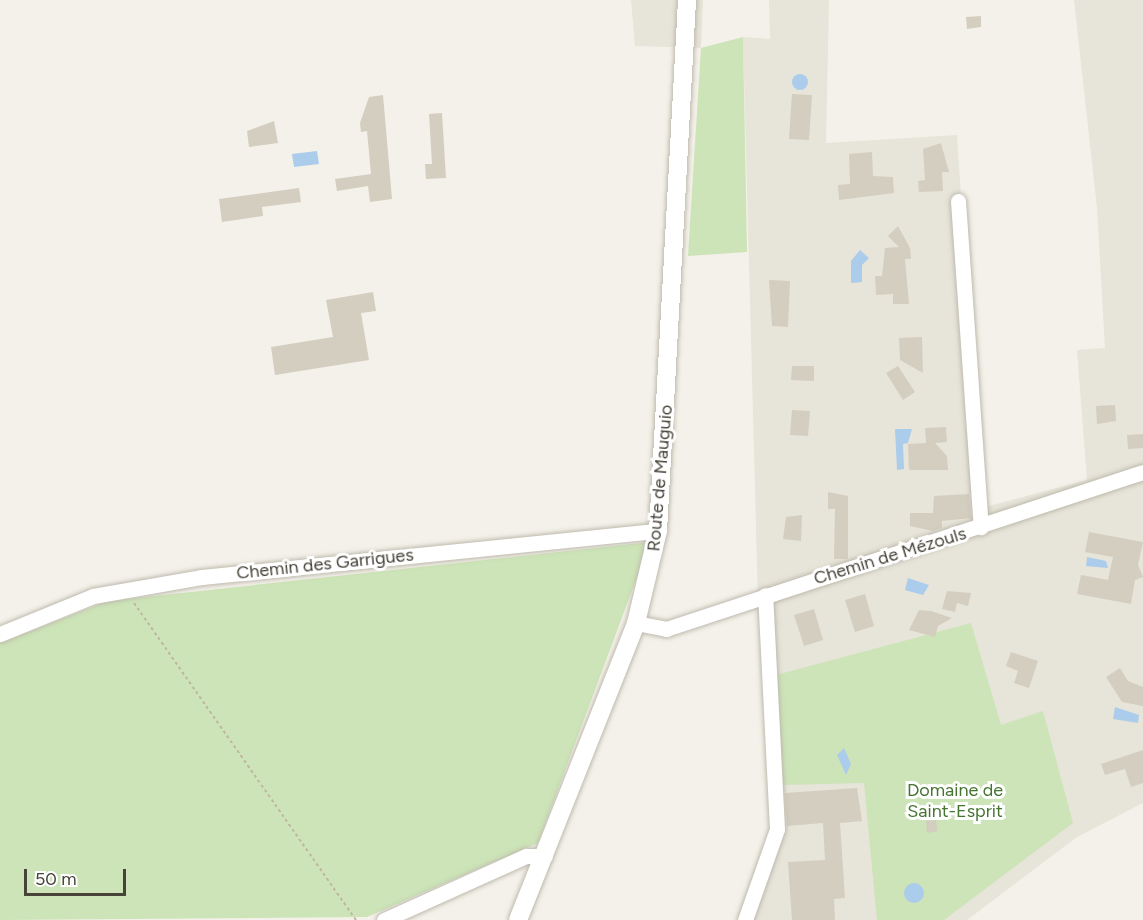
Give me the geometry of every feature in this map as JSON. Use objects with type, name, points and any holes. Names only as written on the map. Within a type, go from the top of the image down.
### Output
[{"type":"street","name":"Route de Mauguio","points":[[518,920],[636,623],[658,531],[687,0]]},
{"type":"street","points":[[958,201],[981,527]]},
{"type":"street","name":"Chemin de Mézouls","points":[[636,623],[666,629],[1143,472]]},
{"type":"street","name":"Chemin des Garrigues","points":[[0,634],[93,596],[129,588],[658,531]]},
{"type":"street","points":[[745,920],[777,829],[765,595]]},
{"type":"street","points":[[384,920],[526,856],[545,856]]},
{"type":"path","points":[[129,588],[155,638],[356,920]]},
{"type":"shaded area","points":[[631,0],[703,0],[701,48],[635,46]]},
{"type":"shaded area","points":[[769,0],[829,0],[826,143],[957,135],[981,508],[1087,480],[1077,350],[1105,348],[1097,208],[1074,0],[1143,0],[1143,803],[1077,837],[967,920],[748,920],[772,835],[758,603],[743,37],[770,39]]},
{"type":"green space","points":[[743,37],[747,252],[688,256],[701,48]]},
{"type":"green space","points":[[650,542],[538,843],[367,917],[0,920],[0,643],[108,601]]},
{"type":"green space","name":"Domaine de Saint-Esprit","points":[[971,623],[1001,725],[1043,711],[1073,823],[944,920],[877,920],[864,783],[780,785],[776,675]]},
{"type":"water","points":[[797,74],[803,74],[808,82],[806,88],[797,90],[792,85],[792,79]]},
{"type":"water","points":[[317,151],[319,164],[294,167],[292,154]]},
{"type":"water","points":[[860,250],[869,258],[862,265],[862,282],[851,283],[851,261]]},
{"type":"water","points":[[895,429],[912,429],[908,443],[903,444],[904,469],[897,470]]},
{"type":"water","points":[[1087,557],[1106,561],[1108,568],[1086,566]]},
{"type":"water","points":[[908,578],[929,585],[923,595],[905,590]]},
{"type":"water","points":[[1115,707],[1139,715],[1138,723],[1113,719]]},
{"type":"water","points":[[844,748],[851,764],[846,775],[837,755]]},
{"type":"water","points":[[914,883],[921,886],[924,893],[921,900],[914,903],[907,900],[904,893],[907,886]]},
{"type":"building","points":[[981,16],[981,27],[967,29],[966,17]]},
{"type":"building","points":[[792,94],[812,95],[809,140],[789,139]]},
{"type":"building","points":[[383,95],[392,199],[370,202],[368,186],[337,191],[335,179],[371,174],[367,131],[361,132],[360,123],[369,97]]},
{"type":"building","points":[[442,113],[446,178],[426,179],[425,164],[432,164],[429,114]]},
{"type":"building","points":[[274,121],[278,143],[249,147],[247,131]]},
{"type":"building","points":[[941,143],[949,172],[942,172],[943,191],[919,192],[918,181],[925,180],[923,149]]},
{"type":"building","points":[[872,152],[873,176],[893,177],[894,193],[839,200],[838,185],[850,184],[849,154]]},
{"type":"building","points":[[299,188],[301,202],[262,207],[263,216],[222,222],[219,199]]},
{"type":"building","points":[[898,226],[910,248],[911,259],[905,259],[909,304],[893,304],[893,294],[876,295],[875,276],[882,276],[885,248],[899,247],[888,236]]},
{"type":"building","points":[[769,280],[790,281],[788,327],[772,326]]},
{"type":"building","points":[[373,292],[376,311],[361,313],[369,360],[275,375],[271,347],[333,337],[326,300]]},
{"type":"building","points":[[922,337],[923,373],[900,360],[899,338]]},
{"type":"building","points":[[792,366],[814,366],[814,381],[791,380]]},
{"type":"building","points":[[898,366],[915,392],[903,400],[886,373]]},
{"type":"building","points":[[1115,405],[1116,421],[1097,424],[1096,406]]},
{"type":"building","points":[[792,410],[810,411],[808,436],[790,435]]},
{"type":"building","points":[[946,427],[947,442],[935,443],[947,456],[948,470],[909,470],[908,444],[926,443],[925,428]]},
{"type":"building","points":[[1143,434],[1143,448],[1128,449],[1127,435]]},
{"type":"building","points":[[828,492],[848,496],[848,559],[834,559],[835,509],[828,509]]},
{"type":"building","points":[[969,494],[971,518],[942,521],[942,528],[933,531],[910,526],[910,513],[933,513],[934,496]]},
{"type":"building","points":[[802,515],[801,541],[783,539],[786,517]]},
{"type":"building","points":[[1089,532],[1143,542],[1138,565],[1143,577],[1135,580],[1131,604],[1077,594],[1081,575],[1108,580],[1113,557],[1085,552]]},
{"type":"building","points":[[947,591],[971,593],[968,606],[957,603],[955,612],[942,609]]},
{"type":"building","points":[[865,594],[874,626],[855,632],[845,600]]},
{"type":"building","points":[[814,609],[823,640],[804,646],[794,615]]},
{"type":"building","points":[[919,610],[931,611],[952,618],[938,626],[935,637],[909,630]]},
{"type":"building","points":[[1011,652],[1038,661],[1029,688],[1014,683],[1018,671],[1006,666]]},
{"type":"building","points":[[1120,668],[1128,681],[1143,687],[1143,706],[1122,702],[1106,677]]},
{"type":"building","points":[[1143,750],[1143,783],[1131,787],[1125,769],[1105,775],[1101,764]]},
{"type":"building","points":[[857,788],[862,821],[840,823],[845,898],[834,899],[835,920],[792,920],[788,862],[825,860],[823,823],[787,826],[785,793]]},
{"type":"building","points":[[936,820],[938,831],[927,833],[926,821]]}]
